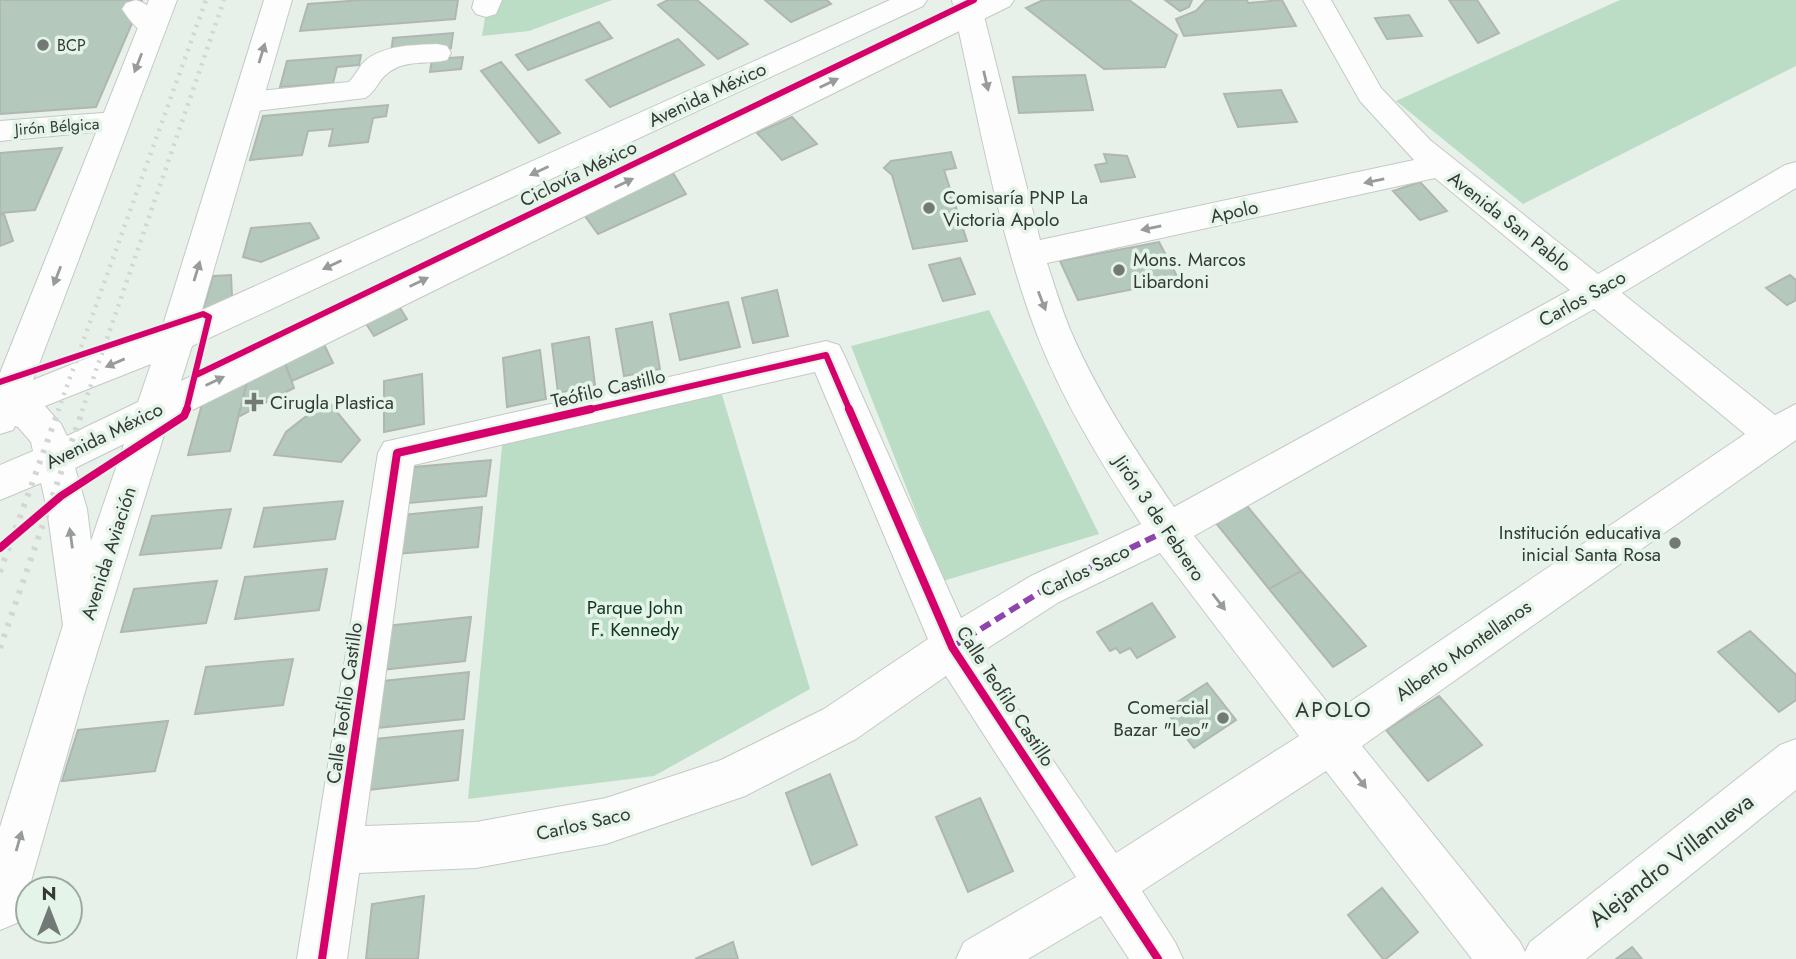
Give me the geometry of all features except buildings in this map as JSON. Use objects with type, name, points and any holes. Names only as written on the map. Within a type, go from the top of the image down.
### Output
[{"type":"street","name":"Avenida Aviación","points":[[0,906],[83,629],[177,337],[278,0]]},
{"type":"street","name":"Avenida México","points":[[2,410],[177,337],[914,0]]},
{"type":"street","name":"Avenida San Pablo","points":[[1317,0],[1370,94],[1400,130],[1440,166],[1596,290],[1785,427]]},
{"type":"street","name":"Avenida México","points":[[0,483],[55,459],[979,5]]},
{"type":"street","name":"Jirón 3 de Febrero","points":[[979,5],[1027,255],[1054,333],[1082,393],[1135,485],[1166,531],[1503,959]]},
{"type":"street","points":[[83,629],[66,509],[48,435],[31,416],[2,410],[37,330],[115,122],[151,12]]},
{"type":"street","points":[[248,102],[355,91],[363,86],[372,72],[388,60],[437,53]]},
{"type":"street","name":"Jirón Bélgica","points":[[0,131],[115,122]]},
{"type":"street","name":"Apolo","points":[[1027,255],[1440,166]]},
{"type":"street","name":"Carlos Saco","points":[[338,850],[476,845],[606,821],[729,780],[841,724],[952,647],[1045,589],[1166,531],[1640,267],[1796,173]]},
{"type":"street","name":"Teófilo Castillo","points":[[397,453],[826,355]]},
{"type":"street","name":"Calle Teofilo Castillo","points":[[826,355],[952,647],[1158,959]]},
{"type":"street","name":"Alberto Montellanos","points":[[981,959],[1110,884],[1330,742],[1785,427]]},
{"type":"street","name":"Calle Teofilo Castillo","points":[[322,959],[397,453]]},
{"type":"street","name":"Alejandro Villanueva","points":[[1547,959],[1796,761]]},
{"type":"green space","points":[[488,0],[612,0],[529,31],[482,36]]},
{"type":"green space","points":[[1620,0],[1796,0],[1796,66],[1523,204],[1396,101]]},
{"type":"green space","points":[[989,310],[1099,534],[943,581],[851,346]]},
{"type":"green space","name":"Parque John F. Kennedy","points":[[720,388],[810,689],[654,776],[468,799],[503,436]]},
{"type":"railway","points":[[58,411],[206,0]]},
{"type":"railway","points":[[82,411],[224,0]]},
{"type":"railway","points":[[0,572],[59,409]]},
{"type":"railway","points":[[0,648],[83,409]]},
{"type":"marked path","points":[[952,647],[1045,589],[1166,531]]},
{"type":"cycle path","name":"Ciclovía México","points":[[196,375],[974,0]]},
{"type":"cycle path","points":[[0,382],[203,314],[209,317],[192,393],[184,416],[61,496],[0,548]]},
{"type":"cycle path","points":[[322,959],[397,453],[826,355],[952,647],[1158,959]]},
{"type":"place","name":"BCP","points":[[43,45]]},
{"type":"place","name":"Comisaría PNP La Victoria Apolo","points":[[929,208]]},
{"type":"place","name":"Mons. Marcos Libardoni","points":[[1119,270]]},
{"type":"place","name":"Cirugla Plastica","points":[[254,402]]},
{"type":"place","name":"Institución educativa inicial Santa Rosa","points":[[1675,543]]},
{"type":"place","name":"Comercial Bazar \"Leo\"","points":[[1223,718]]},
{"type":"district","name":"APOLO","points":[[1334,710]]}]
